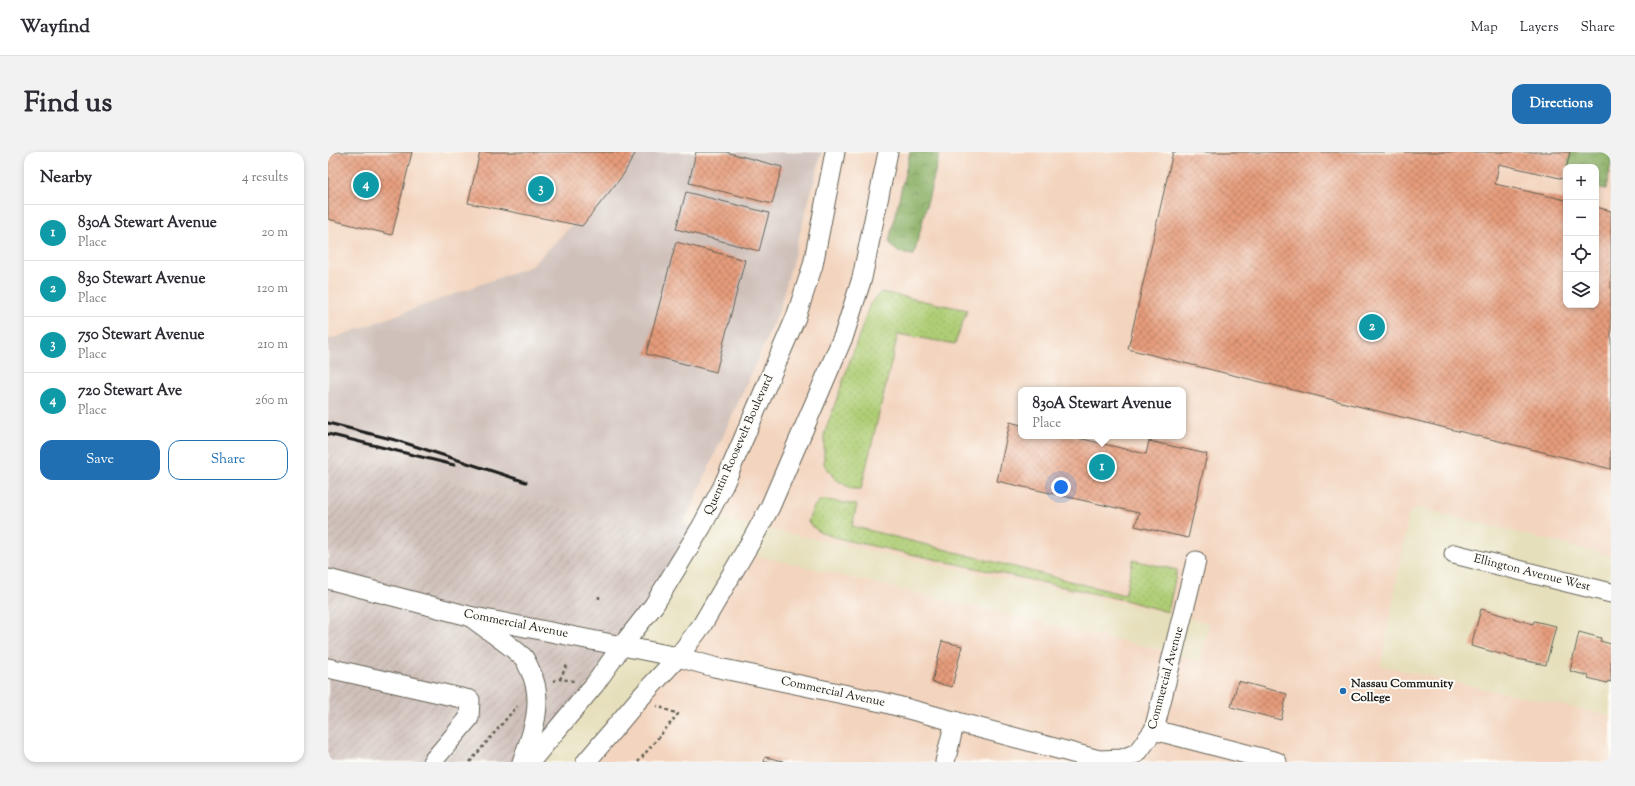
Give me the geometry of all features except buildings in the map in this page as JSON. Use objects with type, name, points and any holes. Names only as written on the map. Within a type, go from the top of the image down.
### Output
[{"type":"street","name":"Quentin Roosevelt Boulevard","points":[[530,762],[595,684],[654,605],[713,506],[724,484],[793,324],[813,265],[835,152]]},
{"type":"street","points":[[586,762],[639,699],[678,657],[702,625],[770,507],[844,335],[862,278],[888,152]]},
{"type":"street","name":"Ellington Avenue West","points":[[1454,554],[1611,593]]},
{"type":"street","name":"Commercial Avenue","points":[[328,579],[469,616],[678,657],[714,667],[886,703],[1099,760],[1122,759],[1137,753],[1154,730],[1196,561]]},
{"type":"street","points":[[469,616],[524,658],[532,674],[537,691],[537,712],[531,740],[522,762]]},
{"type":"street","points":[[328,668],[470,700],[469,718],[432,762]]},
{"type":"street","points":[[945,762],[955,721]]},
{"type":"street","points":[[1154,730],[1277,762]]},
{"type":"path","points":[[599,593],[599,599]]},
{"type":"path","points":[[560,679],[567,665]]},
{"type":"shaded area","points":[[328,152],[636,152],[623,175],[582,226],[531,266],[328,340]]},
{"type":"shaded area","points":[[636,152],[822,152],[779,311],[677,536],[328,450],[328,340],[531,266],[623,175]]},
{"type":"shaded area","points":[[822,152],[1611,152],[1611,556],[1417,507],[1409,513],[1381,666],[1611,716],[1611,762],[583,762],[720,606],[750,554],[1165,651],[1200,661],[1209,623],[1160,611],[709,517],[703,528],[683,524],[779,311]]},
{"type":"shaded area","points":[[328,450],[676,536],[683,524],[703,528],[531,762],[328,762]]},
{"type":"green space","points":[[910,152],[940,152],[914,255],[899,252],[893,248],[889,241]]},
{"type":"green space","points":[[1570,152],[1611,152],[1611,163],[1606,189],[1599,188],[1599,164],[1568,164]]},
{"type":"green space","points":[[881,292],[967,310],[955,344],[898,334],[861,489],[852,489],[835,479],[824,464],[824,435],[870,304]]},
{"type":"green space","points":[[821,499],[857,505],[852,526],[1125,595],[1133,560],[1177,570],[1168,612],[1124,600],[845,540],[819,532],[808,522],[813,508]]},
{"type":"railway","points":[[328,423],[399,441],[526,482]]},
{"type":"railway","points":[[328,434],[454,465]]},
{"type":"place","name":"720 Stewart Ave","points":[[366,185]]},
{"type":"place","name":"750 Stewart Avenue","points":[[541,189]]},
{"type":"place","name":"830 Stewart Avenue","points":[[1372,327]]},
{"type":"place","name":"830A Stewart Avenue","points":[[1102,467]]},
{"type":"place","name":"Nassau Community College","points":[[1343,691]]}]
